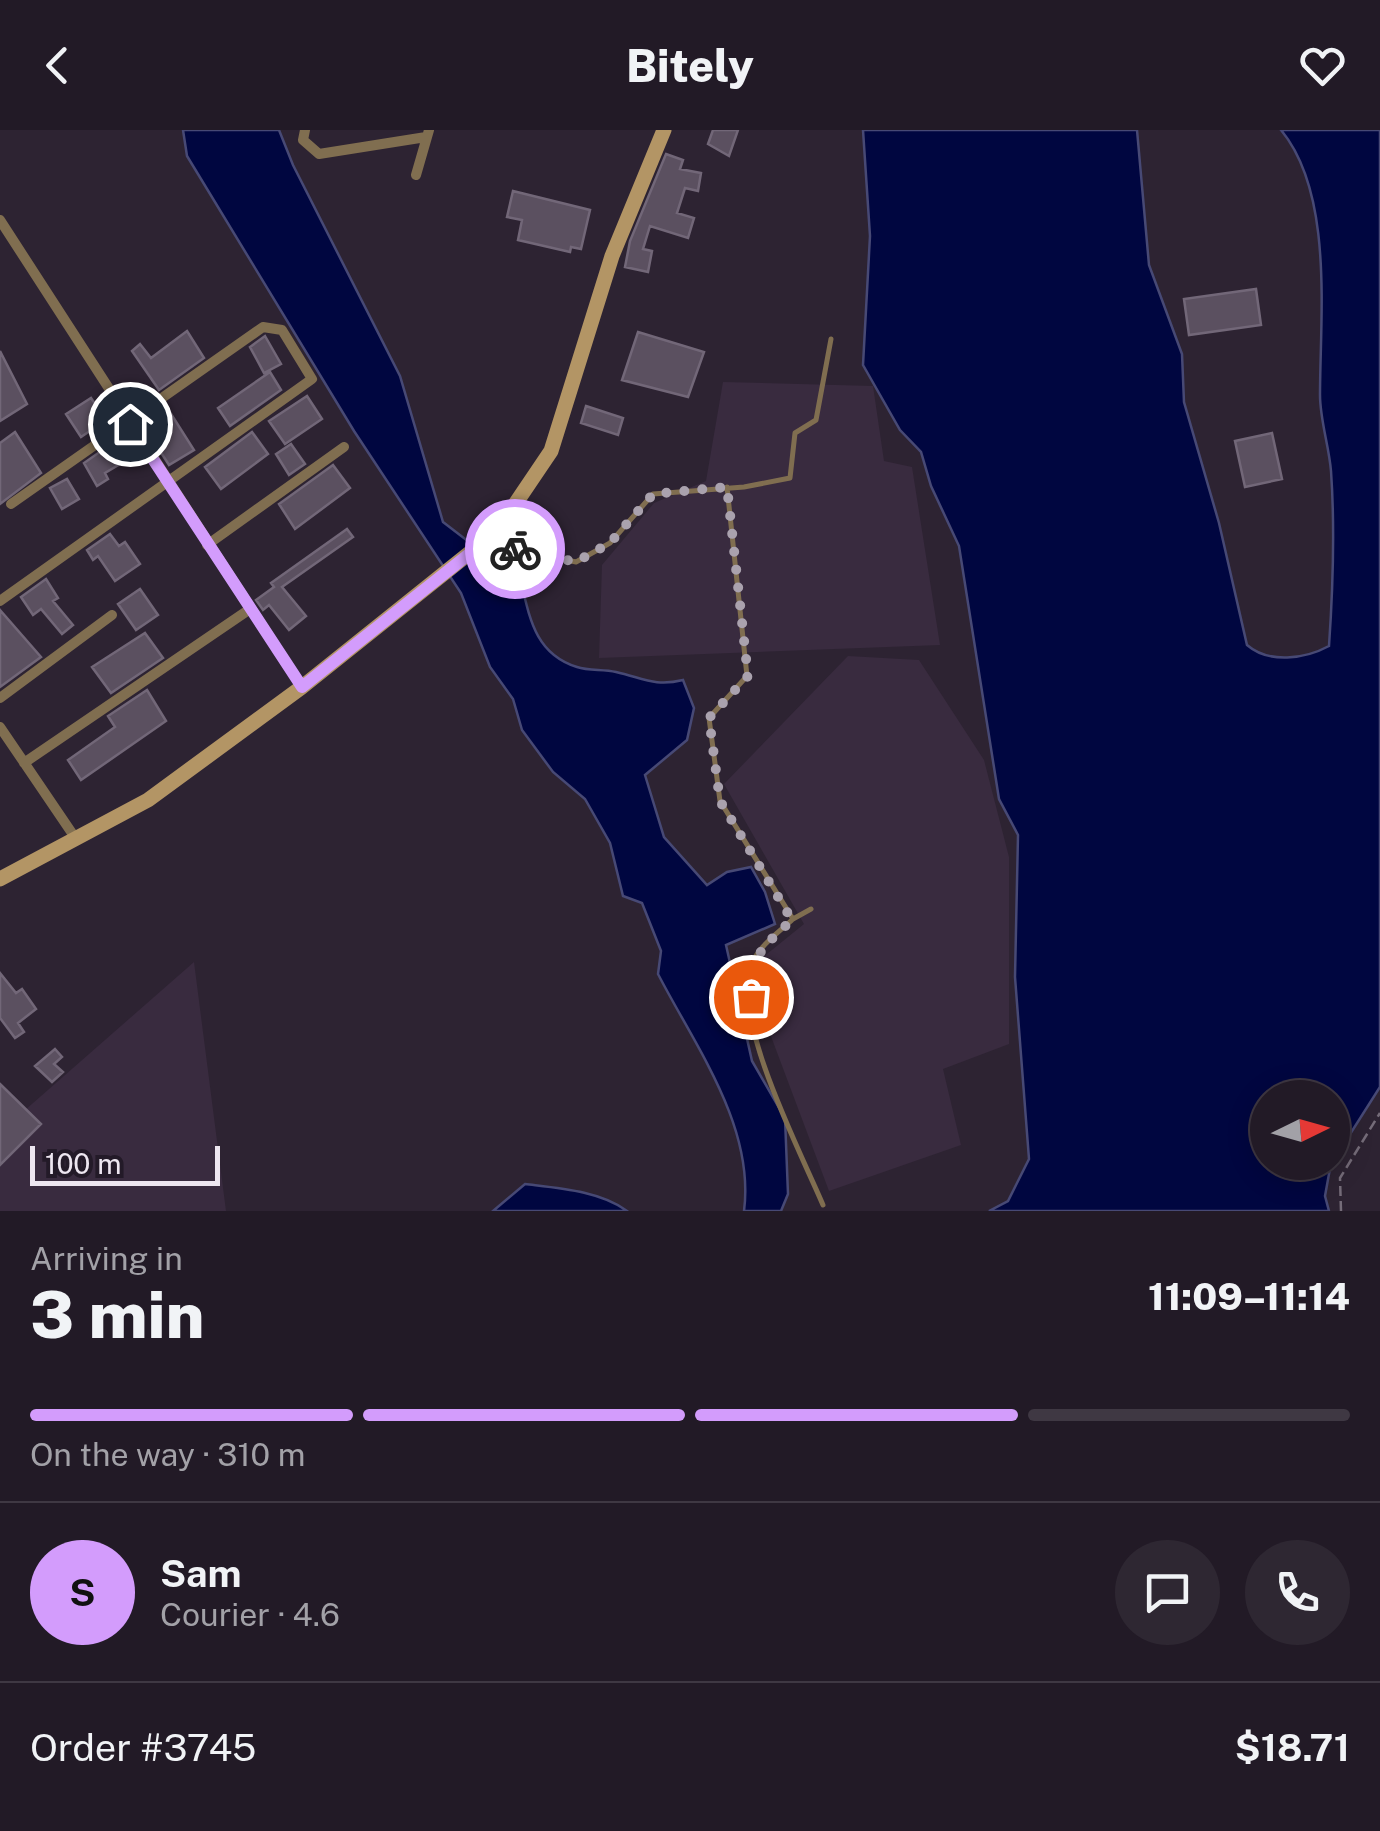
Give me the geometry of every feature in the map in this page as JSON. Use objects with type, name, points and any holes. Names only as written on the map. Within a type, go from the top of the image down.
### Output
[{"type":"street","points":[[304,130],[303,140],[319,154],[427,134],[416,176]]},
{"type":"street","points":[[0,879],[148,800],[302,687],[498,531],[551,452],[612,256],[664,130]]},
{"type":"street","points":[[0,220],[302,687]]},
{"type":"street","points":[[0,601],[312,380],[282,330],[263,327],[12,504]]},
{"type":"street","points":[[207,545],[344,447]]},
{"type":"street","points":[[24,763],[250,609]]},
{"type":"street","points":[[0,698],[112,616]]},
{"type":"street","points":[[0,728],[76,838]]},
{"type":"lane","points":[[498,531],[516,550],[576,562],[610,543],[653,494],[790,478],[795,434],[816,420],[832,338]]},
{"type":"lane","points":[[727,487],[748,676],[709,718],[714,766],[720,801],[792,920]]},
{"type":"lane","points":[[811,909],[792,920],[757,952],[748,974],[762,1064],[823,1205]]},
{"type":"path","points":[[1341,1211],[1340,1178],[1380,1113]]},
{"type":"shaded area","points":[[183,130],[279,130],[400,376],[443,522],[521,582],[537,634],[552,654],[582,668],[657,682],[683,680],[694,708],[687,740],[645,775],[664,837],[707,885],[727,872],[751,867],[765,892],[775,924],[726,945],[752,1061],[785,1118],[788,1194],[781,1211],[744,1211],[745,1179],[731,1118],[704,1058],[658,974],[661,951],[642,903],[623,896],[610,843],[585,799],[553,772],[522,730],[513,699],[490,667],[461,593],[354,431],[187,156]]},
{"type":"shaded area","points":[[863,130],[1137,130],[1149,265],[1182,354],[1184,402],[1219,523],[1247,645],[1276,657],[1309,654],[1329,646],[1332,580],[1330,462],[1320,404],[1322,294],[1317,221],[1309,187],[1298,157],[1281,130],[1380,130],[1380,1087],[1350,1134],[1350,1080],[1250,1080],[1250,1180],[1328,1180],[1325,1196],[1329,1211],[989,1211],[1008,1201],[1029,1159],[1015,977],[1018,835],[999,799],[959,546],[931,486],[921,452],[900,430],[863,365],[870,236]]},
{"type":"shaded area","points":[[723,382],[873,386],[884,461],[912,467],[940,645],[599,658],[602,565],[654,503],[706,481]]},
{"type":"shaded area","points":[[848,656],[919,660],[984,760],[1009,857],[1009,1044],[943,1069],[961,1145],[829,1191],[757,999],[762,958],[804,924],[724,784]]},
{"type":"shaded area","points":[[194,962],[226,1211],[0,1211],[0,1132]]},
{"type":"shaded area","points":[[525,1184],[592,1195],[627,1211],[493,1211]]},
{"type":"building","points":[[713,130],[738,130],[729,156],[708,144]]},
{"type":"building","points":[[666,154],[683,160],[680,169],[701,173],[698,191],[685,188],[677,213],[694,218],[688,238],[650,226],[643,249],[652,251],[648,272],[625,267],[630,241]]},
{"type":"building","points":[[513,191],[590,210],[581,249],[571,247],[570,252],[518,240],[522,220],[507,217]]},
{"type":"building","points":[[1256,289],[1261,325],[1189,335],[1184,299]]},
{"type":"building","points":[[187,331],[204,358],[159,390],[132,351],[140,344],[151,358]]},
{"type":"building","points":[[638,332],[704,352],[688,397],[622,380]]},
{"type":"building","points":[[265,336],[281,364],[264,373],[250,347]]},
{"type":"building","points":[[0,351],[27,404],[0,421]]},
{"type":"building","points":[[270,372],[281,390],[230,426],[218,408]]},
{"type":"building","points":[[307,396],[322,419],[285,444],[269,421]]},
{"type":"building","points":[[91,398],[106,420],[81,437],[66,414]]},
{"type":"building","points":[[166,406],[194,450],[169,465],[142,423]]},
{"type":"building","points":[[586,406],[623,418],[618,435],[581,423]]},
{"type":"building","points":[[15,432],[41,473],[0,504],[0,443]]},
{"type":"building","points":[[252,432],[268,454],[221,489],[205,467]]},
{"type":"building","points":[[1272,433],[1282,479],[1245,487],[1235,441]]},
{"type":"building","points":[[121,437],[132,457],[105,473],[108,479],[97,486],[84,463]]},
{"type":"building","points":[[291,444],[305,464],[289,475],[276,454]]},
{"type":"building","points":[[333,465],[350,488],[295,529],[279,504]]},
{"type":"building","points":[[67,479],[79,499],[62,509],[50,488]]},
{"type":"building","points":[[529,504],[548,513],[540,531],[550,534],[545,547],[511,536]]},
{"type":"building","points":[[347,529],[353,537],[282,587],[306,616],[289,630],[269,605],[263,610],[256,600],[274,587],[271,583]]},
{"type":"building","points":[[110,534],[119,546],[125,542],[140,564],[115,581],[98,556],[93,560],[87,550]]},
{"type":"building","points":[[46,579],[58,598],[53,601],[73,625],[62,634],[41,609],[33,615],[21,597]]},
{"type":"building","points":[[140,589],[158,615],[136,630],[118,604]]},
{"type":"building","points":[[0,610],[41,657],[0,687]]},
{"type":"building","points":[[145,633],[163,658],[111,693],[92,667]]},
{"type":"building","points":[[147,690],[166,721],[81,780],[68,760],[115,727],[108,716]]},
{"type":"building","points":[[0,973],[16,993],[22,989],[36,1009],[18,1023],[24,1032],[15,1038],[0,1018]]},
{"type":"building","points":[[55,1049],[62,1057],[54,1064],[63,1072],[52,1082],[35,1066]]},
{"type":"building","points":[[0,1084],[41,1124],[0,1165]]},
{"type":"way so far","points":[[515,549],[576,562],[595,555],[610,543],[648,496],[727,487],[748,676],[709,718],[714,766],[720,801],[792,920],[757,952],[748,974],[751,997]]},
{"type":"route","points":[[130,424],[302,687],[498,531],[515,549]]}]
